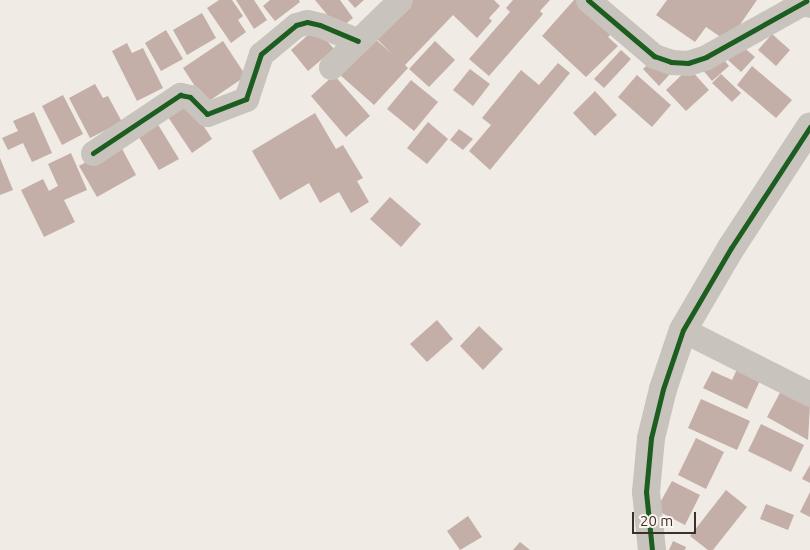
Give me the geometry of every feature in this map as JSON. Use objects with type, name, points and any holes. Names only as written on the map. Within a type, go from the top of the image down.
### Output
[{"type":"street","points":[[331,67],[400,0]]},
{"type":"street","points":[[588,0],[654,56],[671,62],[688,63],[706,57],[807,2]]},
{"type":"street","points":[[94,153],[180,95],[190,97],[207,114],[246,99],[261,54],[296,25],[307,22],[358,41]]},
{"type":"street","points":[[652,550],[646,492],[651,438],[663,389],[683,330],[731,248],[810,127]]},
{"type":"street","points":[[683,330],[810,394]]},
{"type":"building","points":[[219,0],[232,0],[243,16],[238,20],[246,32],[231,43],[207,8]]},
{"type":"building","points":[[236,0],[254,0],[267,20],[254,29]]},
{"type":"building","points":[[270,0],[299,0],[300,2],[275,21],[263,6]]},
{"type":"building","points":[[315,0],[340,0],[353,18],[339,29]]},
{"type":"building","points":[[348,0],[364,0],[355,8]]},
{"type":"building","points":[[409,0],[494,0],[500,6],[489,18],[492,21],[477,38],[453,15],[405,65],[408,68],[374,105],[339,74],[373,37],[392,54],[374,36]]},
{"type":"building","points":[[513,0],[550,0],[540,11],[543,14],[489,76],[469,59],[510,12],[506,8]]},
{"type":"building","points":[[574,0],[584,0],[616,29],[608,37],[618,46],[586,77],[542,36]]},
{"type":"building","points":[[667,0],[757,0],[728,42],[706,27],[695,42],[656,15]]},
{"type":"building","points":[[202,13],[216,38],[187,55],[173,30]]},
{"type":"building","points":[[316,28],[334,49],[308,71],[291,50]]},
{"type":"building","points":[[166,30],[183,59],[161,71],[145,43]]},
{"type":"building","points":[[772,34],[790,50],[776,66],[758,50]]},
{"type":"building","points":[[223,41],[246,76],[206,103],[183,68]]},
{"type":"building","points":[[435,41],[455,60],[429,87],[409,69]]},
{"type":"building","points":[[127,43],[132,53],[143,48],[163,88],[137,101],[112,51]]},
{"type":"building","points":[[741,45],[755,57],[741,72],[728,60]]},
{"type":"building","points":[[621,50],[631,59],[604,88],[594,79]]},
{"type":"building","points":[[719,54],[729,66],[712,81],[702,69]]},
{"type":"building","points":[[655,58],[670,74],[659,86],[643,69]]},
{"type":"building","points":[[558,63],[570,73],[490,170],[469,151],[491,125],[482,118],[521,70],[539,85]]},
{"type":"building","points":[[752,66],[792,100],[776,118],[737,85]]},
{"type":"building","points":[[689,68],[709,90],[686,111],[666,90]]},
{"type":"building","points":[[470,69],[490,84],[473,106],[453,90]]},
{"type":"building","points":[[721,74],[741,93],[732,102],[712,83]]},
{"type":"building","points":[[334,75],[370,116],[346,137],[311,96]]},
{"type":"building","points":[[637,75],[671,105],[652,127],[618,97]]},
{"type":"building","points":[[411,80],[438,102],[414,131],[387,109]]},
{"type":"building","points":[[95,84],[103,98],[108,96],[122,122],[90,138],[69,98]]},
{"type":"building","points":[[595,91],[617,115],[595,136],[573,113]]},
{"type":"building","points":[[63,95],[83,134],[62,145],[42,106]]},
{"type":"building","points":[[187,100],[212,139],[192,153],[166,114]]},
{"type":"building","points":[[34,112],[52,153],[32,162],[23,143],[8,150],[2,138],[18,131],[13,121]]},
{"type":"building","points":[[315,113],[336,149],[343,145],[363,178],[357,181],[369,202],[351,213],[339,192],[320,203],[309,183],[280,200],[252,151]]},
{"type":"building","points":[[154,118],[179,159],[159,170],[134,129]]},
{"type":"building","points":[[428,122],[448,139],[427,164],[407,148]]},
{"type":"building","points":[[459,129],[473,139],[463,150],[450,140]]},
{"type":"building","points":[[119,143],[136,175],[97,197],[79,166]]},
{"type":"building","points":[[71,153],[87,190],[64,200],[75,222],[44,237],[21,190],[43,179],[49,191],[58,186],[48,164]]},
{"type":"building","points":[[0,158],[13,190],[0,195]]},
{"type":"building","points":[[390,197],[421,224],[401,247],[370,219]]},
{"type":"building","points":[[437,320],[453,339],[427,362],[410,344]]},
{"type":"building","points":[[479,326],[503,349],[483,370],[460,346]]},
{"type":"building","points":[[739,365],[762,376],[747,409],[703,388],[712,371],[732,380]]},
{"type":"building","points":[[782,389],[810,405],[808,440],[767,417]]},
{"type":"building","points":[[701,399],[750,421],[737,450],[688,428]]},
{"type":"building","points":[[761,424],[804,445],[791,472],[748,451]]},
{"type":"building","points":[[696,438],[724,452],[706,489],[678,475]]},
{"type":"building","points":[[810,465],[810,483],[802,479]]},
{"type":"building","points":[[672,481],[700,495],[685,525],[656,510]]},
{"type":"building","points":[[726,490],[747,507],[713,550],[708,550],[690,536]]},
{"type":"building","points":[[810,492],[810,517],[800,512]]},
{"type":"building","points":[[766,504],[794,515],[788,530],[760,519]]},
{"type":"building","points":[[468,516],[482,537],[460,550],[447,531]]},
{"type":"building","points":[[673,541],[686,547],[685,550],[669,550]]},
{"type":"building","points":[[520,542],[530,550],[513,550]]},
{"type":"cycle path","points":[[588,0],[654,56],[671,62],[688,63],[706,57],[806,1]]},
{"type":"cycle path","points":[[93,153],[180,95],[190,97],[207,114],[246,99],[261,54],[296,25],[307,22],[320,25],[358,41]]},
{"type":"cycle path","points":[[652,550],[646,492],[651,438],[663,389],[683,330],[731,248],[810,127]]}]
